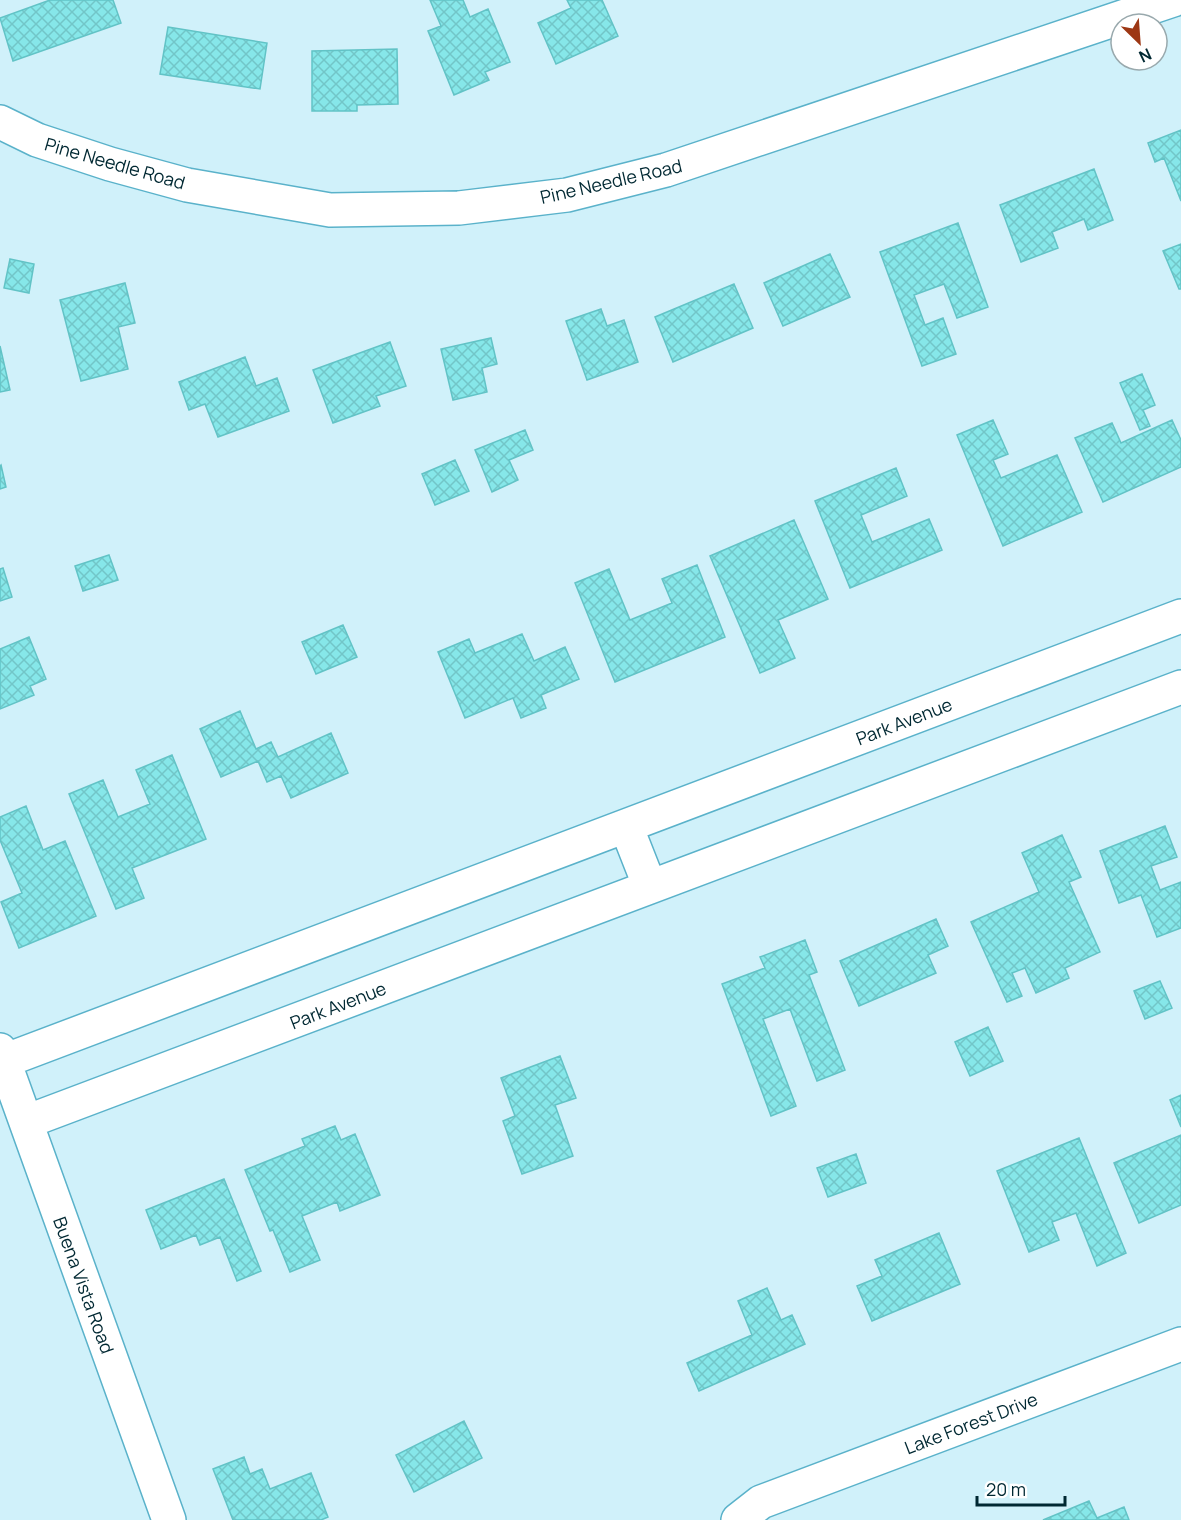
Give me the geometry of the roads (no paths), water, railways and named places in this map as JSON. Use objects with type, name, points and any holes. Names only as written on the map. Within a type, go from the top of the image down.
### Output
[{"type":"street","name":"Pine Needle Road","points":[[0,122],[37,140],[110,164],[187,185],[330,210],[459,208],[567,195],[666,170],[1173,0]]},
{"type":"street","name":"Park Avenue","points":[[2,1056],[626,826],[1181,616]]},
{"type":"street","name":"Park Avenue","points":[[26,1122],[1181,687]]},
{"type":"street","points":[[626,826],[650,887]]},
{"type":"street","name":"Buena Vista Road","points":[[2,1056],[169,1520]]},
{"type":"street","name":"Lake Forest Drive","points":[[714,1520],[749,1511],[1181,1344]]}]
